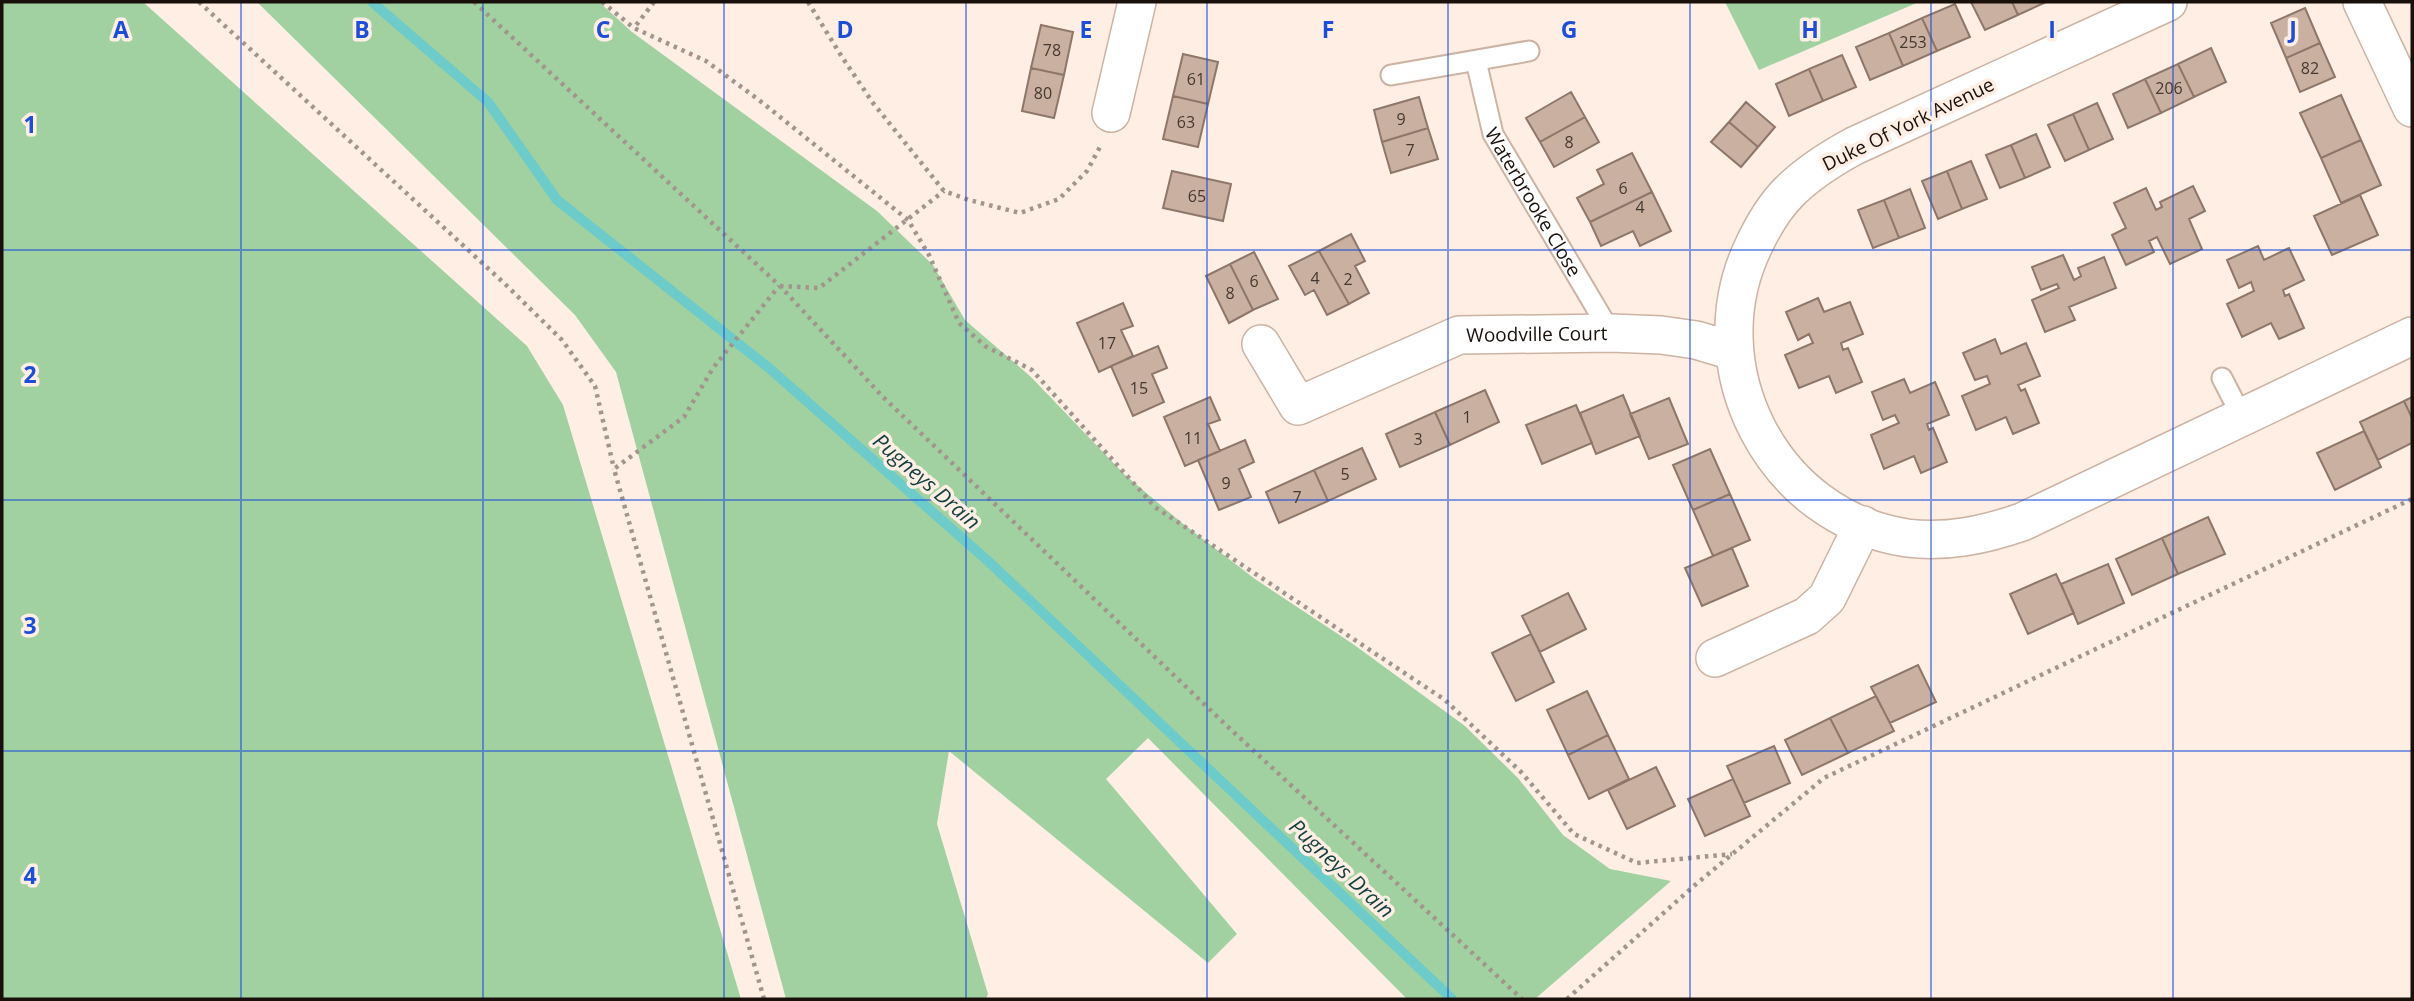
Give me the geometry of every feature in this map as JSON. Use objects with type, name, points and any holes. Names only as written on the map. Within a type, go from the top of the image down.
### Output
[{"type":"street","points":[[1111,113],[1136,2]]},
{"type":"street","name":"Duke Of York Avenue","points":[[2168,2],[1854,146],[1817,167],[1787,193],[1763,227],[1745,263],[1734,305],[1733,351],[1738,379],[1749,413],[1772,455],[1796,483],[1827,507],[1863,525],[1906,537],[1948,540],[1985,534],[2022,522],[2412,336]]},
{"type":"street","points":[[2362,2],[2412,108]]},
{"type":"street","name":"Woodville Court","points":[[1261,344],[1298,406],[1459,335],[1611,334],[1673,337],[1696,340],[1733,351]]},
{"type":"street","points":[[1715,658],[1807,616],[1827,598],[1863,525]]},
{"type":"lane","points":[[1391,75],[1529,51]]},
{"type":"lane","name":"Waterbrooke Close","points":[[1475,61],[1493,134],[1611,334]]},
{"type":"lane","points":[[2222,378],[2242,417]]},
{"type":"path","points":[[199,2],[505,284],[562,340],[595,386],[614,469],[764,999]]},
{"type":"path","points":[[474,2],[780,286],[884,397],[1227,726],[1522,999]]},
{"type":"path","points":[[602,2],[634,28],[706,61],[759,100],[908,220],[929,255],[959,323],[985,346],[1032,370],[1155,507],[1445,700],[1521,772],[1574,834],[1637,863],[1732,854]]},
{"type":"path","points":[[634,28],[654,2]]},
{"type":"path","points":[[808,2],[873,103],[944,191],[1020,213],[1059,199],[1087,171],[1104,138],[1111,113]]},
{"type":"path","points":[[780,286],[819,288],[944,191]]},
{"type":"path","points":[[614,469],[684,417],[713,368],[780,286]]},
{"type":"path","points":[[1567,999],[1732,854],[1824,778],[2412,499]]},
{"type":"green space","points":[[2,2],[143,2],[527,346],[563,405],[741,999],[2,999]]},
{"type":"green space","points":[[257,2],[599,2],[632,32],[877,211],[933,265],[965,320],[1031,377],[1124,474],[1182,523],[1255,579],[1353,644],[1465,726],[1518,778],[1563,835],[1610,869],[1671,881],[1535,999],[1407,999],[1148,738],[1106,779],[1237,934],[1208,963],[949,751],[937,824],[988,994],[986,999],[786,999],[616,372],[575,315]]},
{"type":"green space","points":[[1725,2],[1919,2],[1759,70]]},
{"type":"building","points":[[1971,2],[2012,2],[2018,15],[1985,30]]},
{"type":"building","points":[[2012,2],[2046,2],[2018,15]]},
{"type":"building","points":[[1955,4],[1970,37],[1937,51],[1922,18]]},
{"type":"building","points":[[2305,8],[2320,43],[2286,58],[2271,23]]},
{"type":"building","points":[[1922,18],[1937,51],[1903,66],[1889,33]]},
{"type":"building","points":[[1041,25],[1073,32],[1064,75],[1031,68]]},
{"type":"building","points":[[1889,33],[1903,66],[1870,80],[1856,47]]},
{"type":"building","points":[[2320,43],[2335,77],[2300,92],[2286,58]]},
{"type":"building","points":[[2211,48],[2226,82],[2194,97],[2178,64]]},
{"type":"building","points":[[1183,54],[1218,62],[1208,104],[1173,96]]},
{"type":"building","points":[[1842,55],[1856,87],[1823,101],[1809,69]]},
{"type":"building","points":[[2178,64],[2194,97],[2161,113],[2145,79]]},
{"type":"building","points":[[1031,68],[1064,75],[1054,118],[1022,111]]},
{"type":"building","points":[[1809,69],[1823,101],[1789,116],[1776,84]]},
{"type":"building","points":[[2145,79],[2161,113],[2128,128],[2113,94]]},
{"type":"building","points":[[1571,92],[1585,117],[1540,142],[1526,118]]},
{"type":"building","points":[[2341,95],[2361,140],[2321,158],[2300,113]]},
{"type":"building","points":[[1173,96],[1208,104],[1198,147],[1163,139]]},
{"type":"building","points":[[1419,97],[1428,128],[1382,142],[1374,110]]},
{"type":"building","points":[[1746,102],[1775,127],[1758,147],[1729,122]]},
{"type":"building","points":[[2097,103],[2113,139],[2089,150],[2073,114]]},
{"type":"building","points":[[2073,114],[2089,150],[2065,161],[2048,125]]},
{"type":"building","points":[[1585,117],[1599,142],[1554,167],[1540,142]]},
{"type":"building","points":[[1729,122],[1758,147],[1741,167],[1711,142]]},
{"type":"building","points":[[1428,128],[1438,159],[1391,173],[1382,142]]},
{"type":"building","points":[[2036,134],[2050,167],[2025,178],[2011,145]]},
{"type":"building","points":[[2361,140],[2381,185],[2341,203],[2321,158]]},
{"type":"building","points":[[2011,145],[2025,178],[2000,188],[1986,155]]},
{"type":"building","points":[[1632,153],[1652,192],[1590,222],[1577,198],[1604,184],[1597,170]]},
{"type":"building","points":[[1971,161],[1987,199],[1962,209],[1947,171]]},
{"type":"building","points":[[1172,171],[1231,184],[1223,221],[1163,208]]},
{"type":"building","points":[[1947,171],[1962,209],[1938,219],[1922,181]]},
{"type":"building","points":[[2193,186],[2205,211],[2189,219],[2202,249],[2170,264],[2157,237],[2149,241],[2154,252],[2126,265],[2112,235],[2126,228],[2114,203],[2146,188],[2156,210],[2162,207],[2160,202]]},
{"type":"building","points":[[1910,189],[1925,228],[1899,238],[1884,200]]},
{"type":"building","points":[[1652,192],[1671,231],[1640,246],[1633,231],[1601,246],[1590,222]]},
{"type":"building","points":[[2360,195],[2378,235],[2332,255],[2314,216]]},
{"type":"building","points":[[1884,200],[1899,238],[1873,248],[1858,210]]},
{"type":"building","points":[[1351,234],[1365,261],[1355,266],[1369,293],[1349,304],[1319,251]]},
{"type":"building","points":[[2258,246],[2264,260],[2289,248],[2304,280],[2283,290],[2285,296],[2289,294],[2304,328],[2279,339],[2271,323],[2242,337],[2227,304],[2254,291],[2251,282],[2239,288],[2227,260]]},
{"type":"building","points":[[1319,251],[1349,304],[1327,315],[1314,290],[1305,295],[1289,266]]},
{"type":"building","points":[[1254,252],[1278,299],[1253,310],[1230,264]]},
{"type":"building","points":[[2063,255],[2074,280],[2081,276],[2078,268],[2104,257],[2116,288],[2069,307],[2075,320],[2045,332],[2032,300],[2059,288],[2057,284],[2041,290],[2032,267]]},
{"type":"building","points":[[1230,264],[1253,310],[1229,323],[1206,276]]},
{"type":"building","points":[[1818,298],[1824,312],[1850,302],[1863,334],[1841,343],[1843,350],[1848,348],[1862,382],[1836,393],[1829,376],[1799,388],[1785,355],[1813,343],[1809,334],[1798,340],[1786,312]]},
{"type":"building","points":[[1123,303],[1133,326],[1121,330],[1133,356],[1099,372],[1077,323]]},
{"type":"building","points":[[1995,339],[2001,354],[2026,343],[2040,376],[2018,385],[2021,391],[2025,389],[2039,423],[2013,434],[2006,417],[1976,430],[1962,396],[1990,384],[1987,376],[1975,380],[1963,353]]},
{"type":"building","points":[[1158,346],[1167,368],[1152,374],[1164,402],[1133,416],[1111,366]]},
{"type":"building","points":[[1904,379],[1910,393],[1935,382],[1949,415],[1927,424],[1929,430],[1933,428],[1947,462],[1921,473],[1914,456],[1884,469],[1871,435],[1899,423],[1895,415],[1883,420],[1872,392]]},
{"type":"building","points":[[1485,390],[1499,422],[1450,445],[1435,412]]},
{"type":"building","points":[[1623,395],[1640,436],[1596,454],[1580,413]]},
{"type":"building","points":[[1210,397],[1220,420],[1208,424],[1220,451],[1185,466],[1164,417]]},
{"type":"building","points":[[2412,397],[2412,418],[2404,401]]},
{"type":"building","points":[[1669,398],[1688,444],[1649,459],[1630,414]]},
{"type":"building","points":[[2404,401],[2412,418],[2412,443],[2378,460],[2360,422]]},
{"type":"building","points":[[1576,405],[1592,443],[1542,464],[1526,425]]},
{"type":"building","points":[[1435,412],[1450,445],[1400,467],[1386,434]]},
{"type":"building","points":[[2364,431],[2381,467],[2335,490],[2317,453]]},
{"type":"building","points":[[1245,440],[1254,462],[1239,469],[1251,497],[1219,510],[1198,460]]},
{"type":"building","points":[[1362,448],[1376,479],[1328,501],[1314,470]]},
{"type":"building","points":[[1710,449],[1730,494],[1693,510],[1673,465]]},
{"type":"building","points":[[1314,470],[1328,501],[1279,523],[1266,492]]},
{"type":"building","points":[[1730,494],[1750,540],[1713,556],[1693,510]]},
{"type":"building","points":[[2208,517],[2225,554],[2178,574],[2162,538]]},
{"type":"building","points":[[2162,538],[2178,574],[2132,595],[2116,559]]},
{"type":"building","points":[[1732,548],[1748,586],[1702,606],[1685,568]]},
{"type":"building","points":[[2108,564],[2124,603],[2078,624],[2061,584]]},
{"type":"building","points":[[2056,574],[2074,613],[2028,634],[2010,594]]},
{"type":"building","points":[[1568,593],[1586,629],[1540,652],[1522,616]]},
{"type":"building","points":[[1531,634],[1554,682],[1516,701],[1492,653]]},
{"type":"building","points":[[1918,665],[1936,702],[1890,723],[1871,687]]},
{"type":"building","points":[[1587,691],[1608,735],[1568,755],[1547,710]]},
{"type":"building","points":[[1876,696],[1894,731],[1848,753],[1830,718]]},
{"type":"building","points":[[1830,718],[1848,753],[1802,775],[1785,740]]},
{"type":"building","points":[[1608,735],[1629,779],[1589,799],[1568,755]]},
{"type":"building","points":[[1774,746],[1790,783],[1744,803],[1727,766]]},
{"type":"building","points":[[1656,767],[1675,806],[1627,829],[1608,790]]},
{"type":"building","points":[[1733,779],[1750,816],[1705,836],[1688,799]]},
{"type":"waterway","name":"Pugneys Drain","points":[[372,2],[488,102],[557,200],[769,368],[988,561],[1452,999]]}]
